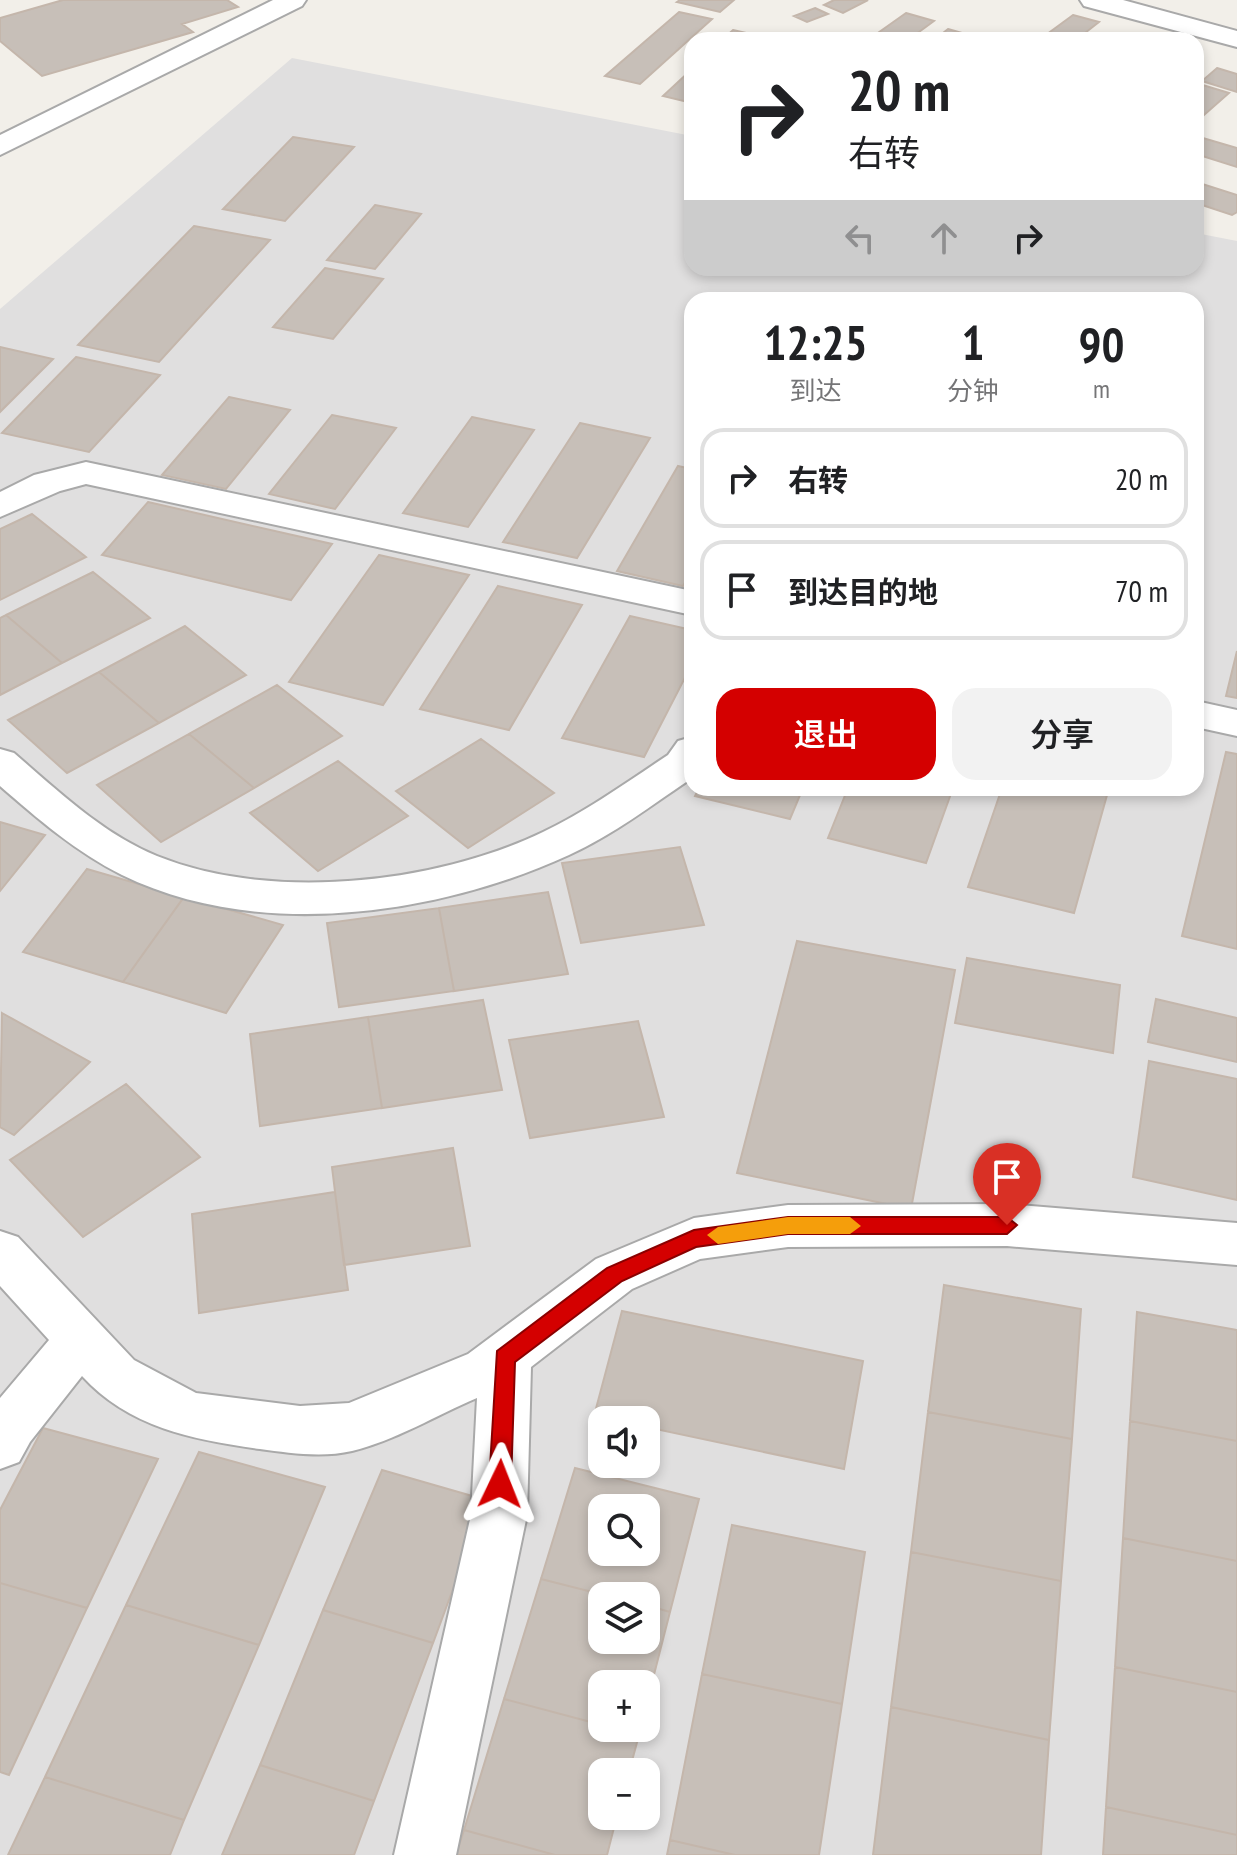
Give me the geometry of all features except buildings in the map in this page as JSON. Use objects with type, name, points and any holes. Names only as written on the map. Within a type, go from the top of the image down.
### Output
[{"type":"street","points":[[0,146],[293,0]]},
{"type":"street","points":[[1093,0],[1154,7],[1237,39]]},
{"type":"street","points":[[0,506],[47,483],[86,473],[684,601]]},
{"type":"street","points":[[1204,716],[1237,723]]},
{"type":"street","points":[[0,763],[65,820],[141,866],[218,890],[298,896],[393,892],[470,874],[539,851],[684,762]]},
{"type":"street","points":[[0,1252],[79,1341],[115,1376],[192,1416],[300,1430],[351,1427],[487,1370],[614,1274],[694,1239],[788,1226],[1007,1225],[1237,1244]]},
{"type":"street","points":[[0,1445],[11,1425],[79,1341]]},
{"type":"street","points":[[425,1855],[499,1515],[505,1358]]},
{"type":"shaded area","points":[[292,58],[684,134],[684,276],[1204,276],[1204,235],[1237,241],[1237,1855],[0,1855],[0,309]]},
{"type":"slow traffic","points":[[718,1235],[788,1226],[850,1226]]},
{"type":"route","points":[[500,1484],[505,1358],[614,1274],[694,1239],[788,1226],[1007,1225]]}]
